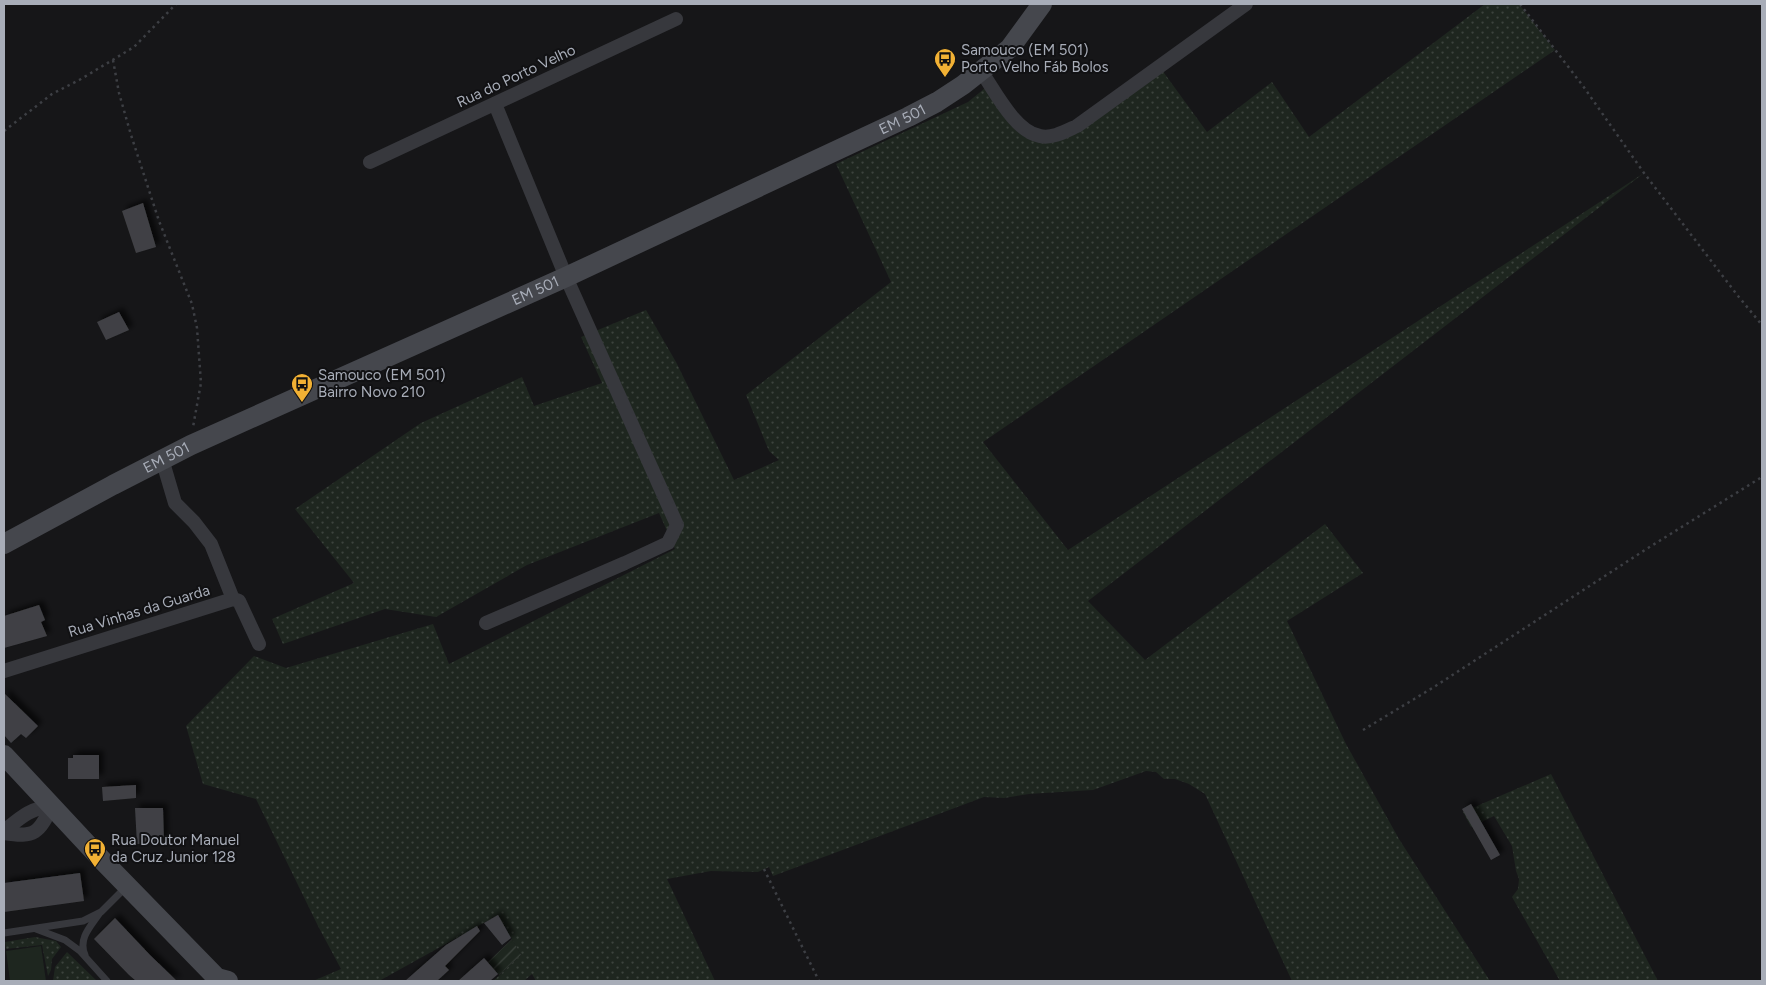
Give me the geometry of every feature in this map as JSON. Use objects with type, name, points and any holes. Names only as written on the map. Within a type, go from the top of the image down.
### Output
[{"type":"main road","name":"EM 501","points":[[4,544],[191,445],[566,277],[937,102],[1010,48],[1042,4]]},
{"type":"main road","points":[[4,756],[127,886],[221,980]]},
{"type":"street","points":[[981,71],[1011,116],[1024,130],[1040,136],[1060,134],[1077,126],[1246,4]]},
{"type":"street","name":"Rua do Porto Velho","points":[[370,162],[676,19]]},
{"type":"street","points":[[486,623],[625,564],[668,543],[677,524],[566,277],[495,104]]},
{"type":"street","points":[[162,459],[175,502],[211,544],[233,599]]},
{"type":"street","name":"Rua Vinhas da Guarda","points":[[4,671],[233,599],[239,601],[259,644]]},
{"type":"street","points":[[4,832],[20,835],[35,832],[42,826],[52,806]]},
{"type":"street","points":[[4,832],[29,812],[40,807],[52,806]]},
{"type":"lane","points":[[88,960],[82,945],[84,936],[101,912],[127,886]]},
{"type":"lane","points":[[4,933],[83,921],[101,912]]},
{"type":"lane","points":[[34,928],[65,940],[88,960],[107,981]]},
{"type":"path","points":[[4,131],[52,94],[81,79],[134,46],[176,4]]},
{"type":"path","points":[[1520,4],[1583,86],[1644,173],[1762,325]]},
{"type":"path","points":[[113,60],[119,93],[131,135],[159,221],[192,304],[197,328],[201,382],[191,445]]},
{"type":"path","points":[[1363,730],[1434,687],[1648,548],[1762,477]]},
{"type":"path","points":[[764,869],[819,981]]},
{"type":"shaded area","points":[[1485,4],[1519,4],[1555,50],[983,442],[1068,550],[1644,173],[1088,601],[1145,660],[1325,524],[1363,573],[1287,621],[1346,744],[1399,839],[1490,981],[1292,981],[1205,794],[1189,784],[1175,779],[1164,779],[1156,772],[1146,771],[1093,790],[1029,794],[1004,798],[984,797],[773,876],[769,867],[758,872],[711,871],[667,879],[715,981],[536,981],[532,974],[524,981],[493,981],[521,955],[498,915],[379,981],[313,981],[341,969],[256,799],[203,784],[186,726],[254,656],[286,668],[433,624],[449,664],[675,549],[659,513],[527,565],[436,617],[385,609],[283,644],[272,619],[354,583],[295,509],[421,423],[522,377],[534,406],[602,383],[581,337],[646,310],[676,362],[734,480],[779,460],[769,451],[746,395],[891,282],[836,164],[968,102],[990,84],[1024,130],[1060,134],[1159,66],[1207,132],[1272,82],[1309,137]]},
{"type":"shaded area","points":[[1551,774],[1658,981],[1560,981],[1512,897],[1518,889],[1519,879],[1512,846],[1494,816],[1471,827],[1463,812]]},
{"type":"shaded area","points":[[35,937],[56,941],[61,947],[52,959],[51,970],[48,976],[42,945],[6,949],[5,942]]},
{"type":"shaded area","points":[[512,939],[521,955],[499,975],[488,962]]},
{"type":"shaded area","points":[[41,946],[46,981],[10,981],[6,951]]},
{"type":"shaded area","points":[[67,952],[97,981],[53,981],[55,967]]},
{"type":"building","points":[[143,203],[156,247],[136,253],[122,211]]},
{"type":"building","points":[[119,312],[129,330],[106,340],[97,322]]},
{"type":"building","points":[[39,605],[45,620],[41,622],[47,636],[4,648],[4,616]]},
{"type":"building","points":[[4,693],[38,726],[26,738],[21,734],[11,743],[4,735]]},
{"type":"building","points":[[73,755],[99,755],[99,779],[68,779],[68,758],[73,758]]},
{"type":"building","points":[[136,785],[136,798],[103,801],[102,787]]},
{"type":"building","points":[[1471,804],[1500,855],[1491,860],[1462,809]]},
{"type":"building","points":[[135,808],[163,808],[164,843],[137,844]]},
{"type":"building","points":[[80,873],[84,901],[4,912],[4,883]]},
{"type":"building","points":[[498,915],[511,938],[502,945],[484,923]]},
{"type":"building","points":[[115,918],[177,981],[136,981],[129,975],[94,939]]},
{"type":"building","points":[[477,926],[480,931],[445,966],[449,970],[437,981],[405,981],[446,945]]},
{"type":"building","points":[[484,958],[498,974],[490,981],[458,981]]},
{"type":"place","name":"Samouco (EM 501) Porto Velho Fáb Bolos","points":[[945,78]]},
{"type":"place","name":"Samouco (EM 501) Bairro Novo 210","points":[[302,403]]},
{"type":"place","name":"Rua Doutor Manuel da Cruz Junior 128","points":[[95,868]]}]
